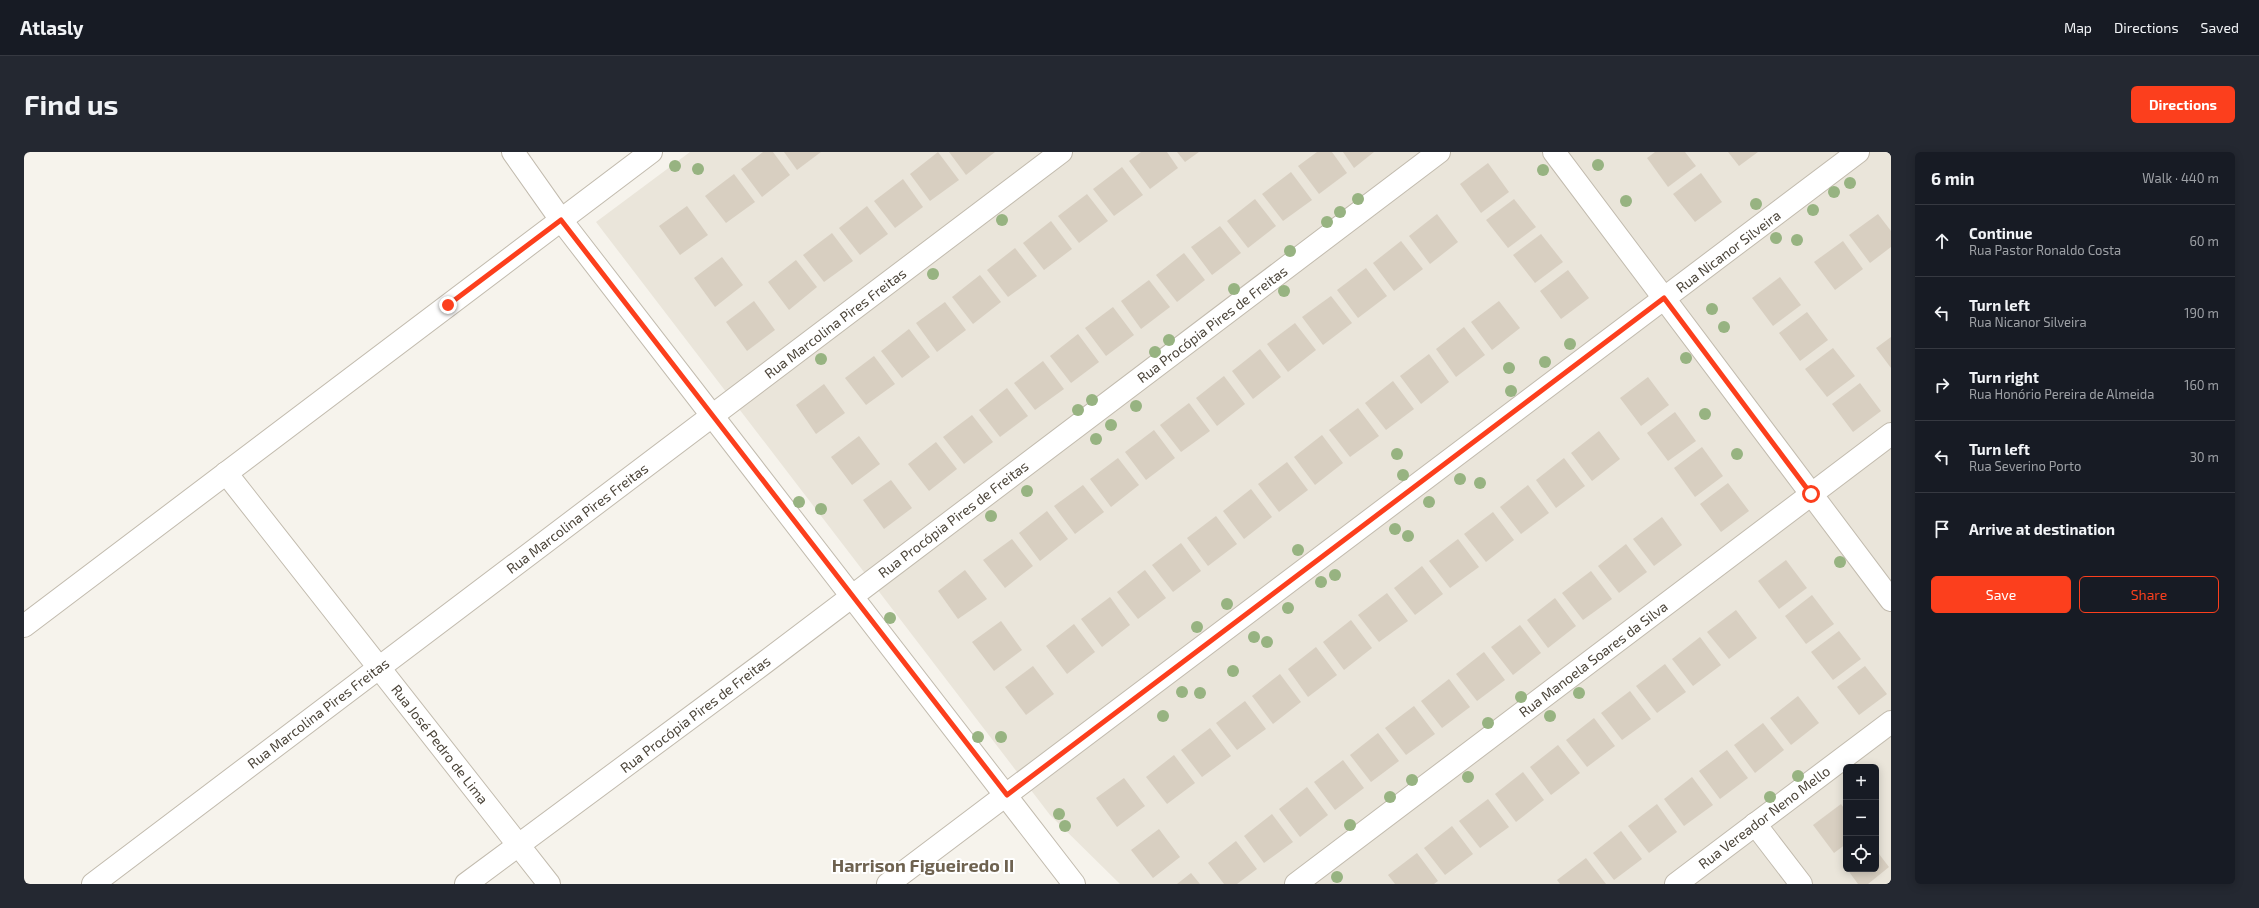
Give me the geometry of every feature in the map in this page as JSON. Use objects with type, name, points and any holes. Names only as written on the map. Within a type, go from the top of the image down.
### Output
[{"type":"street","points":[[513,152],[561,220],[1007,795],[1074,884]]},
{"type":"street","points":[[24,626],[651,152]]},
{"type":"street","name":"Rua Marcolina Pires Freitas","points":[[93,884],[1061,152]]},
{"type":"street","name":"Rua Procópia Pires de Freitas","points":[[466,884],[852,596],[1439,152]]},
{"type":"street","points":[[1554,152],[1891,600]]},
{"type":"street","name":"Rua Nicanor Silveira","points":[[888,884],[1858,152]]},
{"type":"street","name":"Rua Manoela Soares da Silva","points":[[1296,884],[1891,434]]},
{"type":"street","name":"Rua José Pedro de Lima","points":[[226,473],[549,884]]},
{"type":"street","name":"Rua Vereador Neno Mello","points":[[1676,884],[1891,722]]},
{"type":"street","points":[[1755,824],[1801,884]]},
{"type":"shaded area","points":[[690,152],[1891,152],[1891,884],[1120,884],[1050,815],[596,222]]},
{"type":"building","points":[[763,152],[773,152],[790,175],[762,197],[741,169]]},
{"type":"building","points":[[784,152],[821,152],[797,170]]},
{"type":"building","points":[[938,152],[959,180],[930,201],[910,174]]},
{"type":"building","points":[[949,152],[995,152],[966,175]]},
{"type":"building","points":[[1141,152],[1167,152],[1178,168],[1150,189],[1129,161]]},
{"type":"building","points":[[1177,152],[1199,152],[1185,162]]},
{"type":"building","points":[[1317,152],[1332,152],[1347,173],[1319,194],[1298,166]]},
{"type":"building","points":[[1343,152],[1374,152],[1354,168]]},
{"type":"building","points":[[1655,152],[1685,152],[1696,166],[1668,187],[1647,158]]},
{"type":"building","points":[[1728,152],[1758,152],[1739,166]]},
{"type":"building","points":[[1488,163],[1509,192],[1481,213],[1460,184]]},
{"type":"building","points":[[1122,167],[1143,195],[1114,216],[1093,189]]},
{"type":"building","points":[[1291,172],[1312,200],[1283,221],[1262,194]]},
{"type":"building","points":[[1701,173],[1722,202],[1695,222],[1673,194]]},
{"type":"building","points":[[734,174],[755,202],[726,223],[705,196]]},
{"type":"building","points":[[903,179],[923,207],[895,228],[874,201]]},
{"type":"building","points":[[1087,194],[1108,221],[1079,243],[1058,216]]},
{"type":"building","points":[[1255,199],[1276,226],[1248,248],[1227,221]]},
{"type":"building","points":[[1514,199],[1536,227],[1508,248],[1486,220]]},
{"type":"building","points":[[687,206],[708,235],[680,255],[659,226]]},
{"type":"building","points":[[867,206],[888,234],[860,255],[839,228]]},
{"type":"building","points":[[1437,214],[1458,242],[1430,264],[1409,236]]},
{"type":"building","points":[[1878,214],[1891,231],[1891,247],[1870,263],[1849,235]]},
{"type":"building","points":[[1051,221],[1072,249],[1044,270],[1023,243]]},
{"type":"building","points":[[1220,226],[1241,253],[1212,275],[1191,247]]},
{"type":"building","points":[[832,233],[853,261],[824,282],[803,255]]},
{"type":"building","points":[[1541,234],[1563,262],[1535,283],[1513,255]]},
{"type":"building","points":[[1401,241],[1423,269],[1394,291],[1373,263]]},
{"type":"building","points":[[1843,241],[1863,269],[1835,290],[1814,262]]},
{"type":"building","points":[[1015,248],[1037,276],[1008,297],[987,270]]},
{"type":"building","points":[[1184,253],[1205,280],[1177,302],[1156,275]]},
{"type":"building","points":[[722,257],[743,285],[715,307],[694,278]]},
{"type":"building","points":[[796,260],[817,287],[789,310],[768,282]]},
{"type":"building","points":[[1366,268],[1387,296],[1358,318],[1337,290]]},
{"type":"building","points":[[1568,270],[1589,298],[1561,319],[1540,291]]},
{"type":"building","points":[[980,275],[1001,302],[973,324],[952,297]]},
{"type":"building","points":[[1780,277],[1801,305],[1773,326],[1752,298]]},
{"type":"building","points":[[1149,280],[1170,307],[1141,329],[1121,301]]},
{"type":"building","points":[[1331,296],[1352,323],[1323,345],[1302,317]]},
{"type":"building","points":[[754,301],[775,330],[747,351],[726,322]]},
{"type":"building","points":[[1499,301],[1520,328],[1492,350],[1471,322]]},
{"type":"building","points":[[945,302],[966,330],[937,352],[916,323]]},
{"type":"building","points":[[1113,307],[1134,335],[1106,356],[1085,328]]},
{"type":"building","points":[[1807,312],[1828,340],[1800,361],[1779,333]]},
{"type":"building","points":[[1295,323],[1316,350],[1288,372],[1267,344]]},
{"type":"building","points":[[1464,327],[1485,355],[1456,377],[1436,349]]},
{"type":"building","points":[[909,329],[930,357],[902,378],[881,351]]},
{"type":"building","points":[[1078,334],[1099,362],[1071,383],[1050,356]]},
{"type":"building","points":[[1891,337],[1891,368],[1876,348]]},
{"type":"building","points":[[1833,348],[1855,376],[1827,397],[1805,369]]},
{"type":"building","points":[[1260,349],[1281,377],[1253,399],[1232,371]]},
{"type":"building","points":[[1429,354],[1449,382],[1421,404],[1400,376]]},
{"type":"building","points":[[874,356],[895,384],[866,405],[845,378]]},
{"type":"building","points":[[1043,361],[1064,389],[1035,410],[1014,383]]},
{"type":"building","points":[[1224,376],[1245,404],[1217,426],[1196,398]]},
{"type":"building","points":[[1648,377],[1669,405],[1641,426],[1620,398]]},
{"type":"building","points":[[1393,381],[1414,409],[1386,430],[1365,403]]},
{"type":"building","points":[[1860,383],[1881,411],[1853,432],[1832,404]]},
{"type":"building","points":[[824,384],[845,413],[816,434],[796,405]]},
{"type":"building","points":[[1007,388],[1028,416],[1000,437],[979,410]]},
{"type":"building","points":[[1189,403],[1210,431],[1181,452],[1160,425]]},
{"type":"building","points":[[1358,408],[1379,436],[1350,457],[1329,430]]},
{"type":"building","points":[[1675,412],[1696,441],[1668,461],[1647,433]]},
{"type":"building","points":[[972,415],[993,442],[964,464],[943,437]]},
{"type":"building","points":[[1154,430],[1175,458],[1146,480],[1125,452]]},
{"type":"building","points":[[1599,431],[1620,459],[1592,481],[1571,453]]},
{"type":"building","points":[[1322,435],[1343,463],[1315,485],[1294,457]]},
{"type":"building","points":[[859,436],[880,464],[852,485],[831,457]]},
{"type":"building","points":[[936,442],[957,469],[929,491],[908,464]]},
{"type":"building","points":[[1702,447],[1723,476],[1695,497],[1674,468]]},
{"type":"building","points":[[1118,458],[1139,485],[1111,507],[1090,479]]},
{"type":"building","points":[[1564,458],[1585,486],[1556,508],[1536,480]]},
{"type":"building","points":[[1287,462],[1308,490],[1279,512],[1258,484]]},
{"type":"building","points":[[891,480],[912,508],[884,529],[863,500]]},
{"type":"building","points":[[1728,483],[1749,511],[1721,532],[1700,504]]},
{"type":"building","points":[[1083,485],[1104,512],[1075,534],[1054,506]]},
{"type":"building","points":[[1528,485],[1549,513],[1521,534],[1500,507]]},
{"type":"building","points":[[1251,489],[1272,517],[1244,539],[1223,511]]},
{"type":"building","points":[[1047,511],[1068,539],[1040,561],[1019,533]]},
{"type":"building","points":[[1493,512],[1514,540],[1486,562],[1464,534]]},
{"type":"building","points":[[1216,516],[1237,544],[1208,566],[1187,538]]},
{"type":"building","points":[[1662,517],[1682,545],[1654,566],[1633,539]]},
{"type":"building","points":[[1012,539],[1033,566],[1005,588],[983,560]]},
{"type":"building","points":[[1458,539],[1479,567],[1450,588],[1429,561]]},
{"type":"building","points":[[1181,543],[1201,571],[1173,592],[1152,565]]},
{"type":"building","points":[[1626,544],[1647,572],[1619,593],[1598,566]]},
{"type":"building","points":[[1786,560],[1807,588],[1779,609],[1758,581]]},
{"type":"building","points":[[1422,566],[1443,594],[1415,615],[1394,588]]},
{"type":"building","points":[[965,570],[987,599],[958,619],[938,591]]},
{"type":"building","points":[[1145,570],[1166,598],[1138,619],[1117,592]]},
{"type":"building","points":[[1591,571],[1612,599],[1583,620],[1562,593]]},
{"type":"building","points":[[1387,593],[1408,621],[1379,642],[1358,615]]},
{"type":"building","points":[[1812,595],[1834,624],[1806,644],[1785,616]]},
{"type":"building","points":[[1110,597],[1130,625],[1102,647],[1081,619]]},
{"type":"building","points":[[1555,598],[1576,626],[1548,648],[1527,620]]},
{"type":"building","points":[[1736,610],[1757,638],[1729,659],[1707,632]]},
{"type":"building","points":[[1351,620],[1372,648],[1344,670],[1323,642]]},
{"type":"building","points":[[1001,621],[1022,650],[994,671],[972,642]]},
{"type":"building","points":[[1074,624],[1095,652],[1067,674],[1046,646]]},
{"type":"building","points":[[1520,625],[1541,653],[1513,675],[1491,647]]},
{"type":"building","points":[[1839,631],[1861,659],[1833,680],[1811,652]]},
{"type":"building","points":[[1700,637],[1721,665],[1693,686],[1672,659]]},
{"type":"building","points":[[1316,647],[1337,675],[1308,697],[1288,669]]},
{"type":"building","points":[[1484,652],[1505,680],[1477,701],[1456,674]]},
{"type":"building","points":[[1665,664],[1686,692],[1657,713],[1636,686]]},
{"type":"building","points":[[1033,666],[1054,694],[1026,715],[1005,687]]},
{"type":"building","points":[[1865,666],[1887,694],[1859,715],[1837,687]]},
{"type":"building","points":[[1280,674],[1301,702],[1273,724],[1252,696]]},
{"type":"building","points":[[1449,679],[1470,707],[1442,728],[1421,701]]},
{"type":"building","points":[[1630,691],[1651,719],[1622,740],[1601,713]]},
{"type":"building","points":[[1798,696],[1819,723],[1791,745],[1770,718]]},
{"type":"building","points":[[1245,701],[1266,729],[1237,750],[1216,723]]},
{"type":"building","points":[[1414,706],[1435,734],[1406,755],[1385,728]]},
{"type":"building","points":[[1594,718],[1615,746],[1587,767],[1566,740]]},
{"type":"building","points":[[1763,723],[1784,750],[1755,773],[1734,745]]},
{"type":"building","points":[[1210,728],[1231,756],[1202,777],[1181,750]]},
{"type":"building","points":[[1378,733],[1399,761],[1371,782],[1350,755]]},
{"type":"building","points":[[1558,745],[1580,773],[1551,795],[1530,767]]},
{"type":"building","points":[[1727,750],[1748,778],[1720,799],[1699,771]]},
{"type":"building","points":[[1174,755],[1195,783],[1167,804],[1146,777]]},
{"type":"building","points":[[1343,760],[1364,788],[1335,810],[1314,782]]},
{"type":"building","points":[[1523,772],[1544,800],[1516,822],[1495,794]]},
{"type":"building","points":[[1692,777],[1713,805],[1684,826],[1664,799]]},
{"type":"building","points":[[1124,778],[1145,806],[1117,827],[1096,798]]},
{"type":"building","points":[[1307,787],[1328,815],[1300,837],[1279,809]]},
{"type":"building","points":[[1488,799],[1509,827],[1480,848],[1459,821]]},
{"type":"building","points":[[1657,804],[1677,832],[1649,853],[1628,826]]},
{"type":"building","points":[[1841,804],[1843,807],[1843,846],[1834,853],[1813,825]]},
{"type":"building","points":[[1272,814],[1293,842],[1264,863],[1244,836]]},
{"type":"building","points":[[1452,826],[1473,854],[1445,875],[1424,848]]},
{"type":"building","points":[[1159,829],[1180,857],[1153,878],[1131,850]]},
{"type":"building","points":[[1621,831],[1642,859],[1614,880],[1593,853]]},
{"type":"building","points":[[1236,841],[1257,869],[1237,884],[1224,884],[1208,863]]},
{"type":"building","points":[[1417,853],[1438,881],[1434,884],[1395,884],[1388,875]]},
{"type":"building","points":[[1879,854],[1889,867],[1868,884],[1858,884],[1849,872],[1879,872]]},
{"type":"building","points":[[1586,858],[1606,884],[1560,884],[1557,880]]},
{"type":"building","points":[[1191,873],[1200,884],[1177,884]]},
{"type":"district","name":"Harrison Figueiredo II","points":[[923,865]]},
{"type":"route","points":[[448,305],[561,220],[1007,795],[1664,298],[1811,494]]}]
